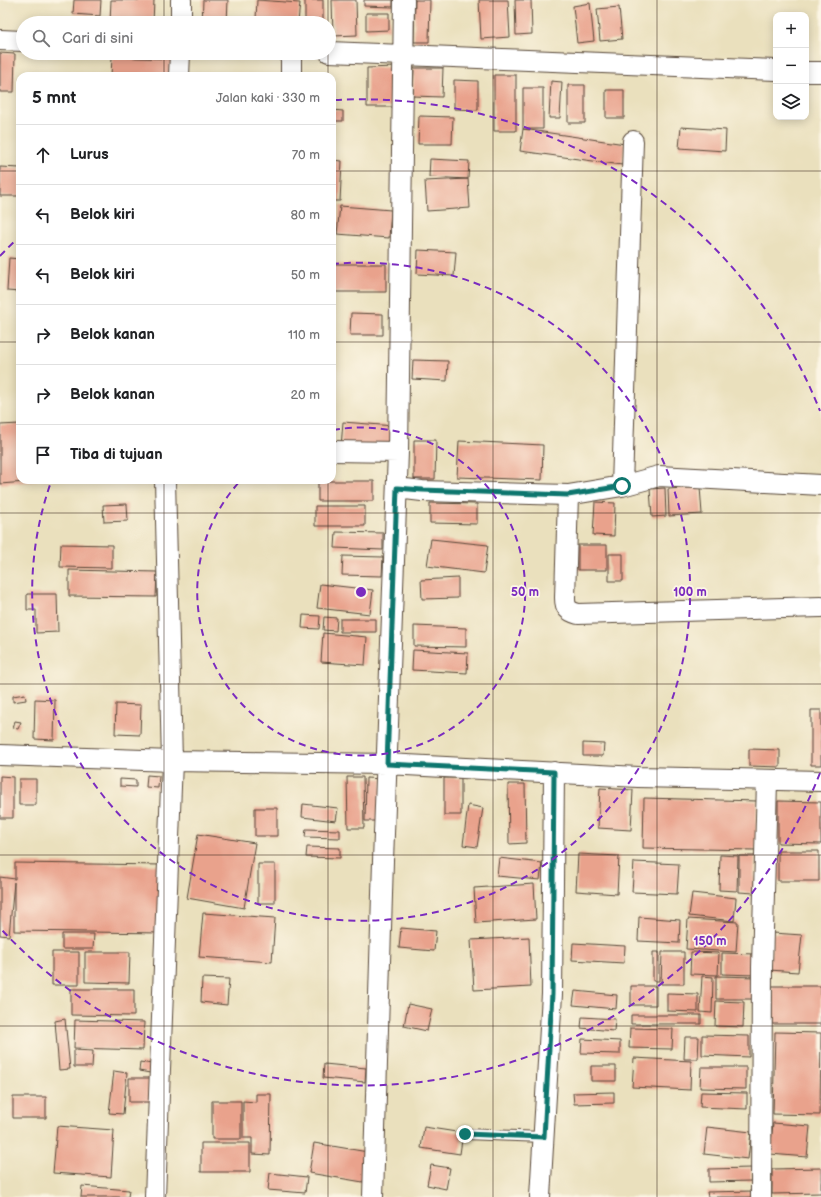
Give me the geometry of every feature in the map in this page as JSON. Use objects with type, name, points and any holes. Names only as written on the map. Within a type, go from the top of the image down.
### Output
[{"type":"street","points":[[181,16],[182,0]]},
{"type":"street","points":[[374,1197],[398,452],[404,0]]},
{"type":"street","points":[[0,40],[16,41]]},
{"type":"street","points":[[336,52],[773,70]]},
{"type":"street","points":[[179,72],[180,60]]},
{"type":"street","points":[[291,60],[291,72]]},
{"type":"street","points":[[809,72],[821,72]]},
{"type":"street","points":[[622,486],[632,141]]},
{"type":"street","points":[[336,451],[398,452]]},
{"type":"street","points":[[397,488],[568,495],[622,486],[659,476],[821,485]]},
{"type":"street","points":[[155,1197],[172,761],[165,484]]},
{"type":"street","points":[[568,495],[565,606],[570,612],[578,614],[821,607]]},
{"type":"street","points":[[0,755],[172,761],[387,764],[638,777],[821,781]]},
{"type":"street","points":[[540,1197],[552,994],[554,772]]},
{"type":"street","points":[[761,1197],[762,967],[767,781]]},
{"type":"lane","points":[[465,1134],[544,1137]]},
{"type":"building","points":[[74,0],[101,0],[100,16],[73,14]]},
{"type":"building","points":[[111,0],[154,0],[153,16],[110,16]]},
{"type":"building","points":[[203,0],[228,0],[227,16],[202,16]]},
{"type":"building","points":[[257,0],[300,3],[299,16],[256,16]]},
{"type":"building","points":[[305,0],[323,0],[323,16],[305,16]]},
{"type":"building","points":[[332,0],[356,0],[357,35],[336,36],[336,16],[332,16]]},
{"type":"building","points":[[364,0],[393,0],[393,7],[364,6]]},
{"type":"building","points":[[415,0],[430,0],[429,42],[414,42]]},
{"type":"building","points":[[479,0],[508,0],[510,37],[481,39]]},
{"type":"building","points":[[515,0],[531,0],[532,34],[516,35]]},
{"type":"building","points":[[590,3],[594,41],[577,43],[573,6]]},
{"type":"building","points":[[619,7],[622,39],[600,41],[597,9]]},
{"type":"building","points":[[366,13],[389,13],[389,30],[366,31]]},
{"type":"building","points":[[0,53],[15,54],[14,92],[0,92]]},
{"type":"building","points":[[112,60],[173,60],[172,72],[111,72]]},
{"type":"building","points":[[395,67],[395,107],[367,107],[367,68]]},
{"type":"building","points":[[414,68],[443,68],[442,97],[413,96]]},
{"type":"building","points":[[494,75],[516,75],[516,131],[494,131]]},
{"type":"building","points":[[454,80],[478,81],[478,110],[454,109]]},
{"type":"building","points":[[551,81],[562,82],[560,118],[549,118]]},
{"type":"building","points":[[568,85],[585,85],[585,123],[568,123]]},
{"type":"building","points":[[523,88],[543,88],[543,129],[523,129]]},
{"type":"building","points":[[606,90],[624,90],[624,118],[606,118]]},
{"type":"building","points":[[336,110],[343,111],[343,121],[336,121]]},
{"type":"building","points":[[419,116],[453,117],[452,144],[418,144]]},
{"type":"building","points":[[681,127],[726,130],[725,151],[679,148]]},
{"type":"building","points":[[523,129],[625,144],[622,165],[520,151]]},
{"type":"building","points":[[430,159],[469,161],[468,179],[429,177]]},
{"type":"building","points":[[336,160],[342,161],[340,201],[336,201]]},
{"type":"building","points":[[0,167],[16,168],[16,196],[0,196]]},
{"type":"building","points":[[468,179],[470,208],[427,211],[425,181]]},
{"type":"building","points":[[340,206],[391,210],[389,238],[337,234]]},
{"type":"building","points":[[418,250],[456,252],[454,276],[417,274]]},
{"type":"building","points":[[9,258],[16,259],[16,292],[7,291]]},
{"type":"building","points":[[336,264],[386,264],[386,292],[336,292]]},
{"type":"building","points":[[351,313],[383,314],[383,335],[350,335]]},
{"type":"building","points":[[413,360],[448,361],[447,381],[412,379]]},
{"type":"building","points":[[343,422],[394,426],[391,451],[341,447]]},
{"type":"building","points":[[16,424],[16,483],[0,484],[0,425]]},
{"type":"building","points":[[414,440],[436,440],[435,479],[414,479]]},
{"type":"building","points":[[459,441],[543,445],[542,480],[457,477]]},
{"type":"building","points":[[336,481],[374,481],[374,501],[318,501],[318,484],[336,484]]},
{"type":"building","points":[[700,487],[702,514],[669,516],[668,489]]},
{"type":"building","points":[[665,488],[666,516],[652,517],[650,489]]},
{"type":"building","points":[[595,502],[615,503],[614,536],[593,535]]},
{"type":"building","points":[[430,503],[477,504],[477,524],[430,523]]},
{"type":"building","points":[[127,504],[128,521],[104,522],[103,505]]},
{"type":"building","points":[[315,506],[365,506],[365,526],[315,526]]},
{"type":"building","points":[[336,532],[383,533],[383,550],[335,548]]},
{"type":"building","points":[[431,539],[488,545],[484,573],[427,566]]},
{"type":"building","points":[[61,544],[112,545],[112,568],[60,567]]},
{"type":"building","points":[[578,545],[607,545],[607,570],[578,570]]},
{"type":"building","points":[[609,554],[623,554],[623,581],[609,581]]},
{"type":"building","points":[[343,556],[383,557],[382,576],[342,575]]},
{"type":"building","points":[[69,570],[157,572],[156,597],[69,596]]},
{"type":"building","points":[[458,578],[458,598],[422,599],[421,580]]},
{"type":"building","points":[[320,584],[373,590],[370,614],[317,608]]},
{"type":"building","points":[[27,594],[57,594],[58,632],[36,633],[36,610],[27,610]]},
{"type":"building","points":[[303,615],[320,616],[319,629],[302,628]]},
{"type":"building","points":[[324,617],[337,618],[336,631],[323,630]]},
{"type":"building","points":[[340,619],[376,619],[376,632],[340,632]]},
{"type":"building","points":[[414,626],[466,628],[466,647],[414,646]]},
{"type":"building","points":[[323,633],[367,637],[365,665],[321,662]]},
{"type":"building","points":[[413,650],[468,653],[467,673],[412,670]]},
{"type":"building","points":[[25,694],[26,700],[13,702],[13,696]]},
{"type":"building","points":[[35,699],[55,700],[54,740],[34,739]]},
{"type":"building","points":[[116,704],[141,705],[140,735],[115,734]]},
{"type":"building","points":[[811,710],[821,710],[821,765],[811,765]]},
{"type":"building","points":[[15,721],[21,722],[18,729],[13,728]]},
{"type":"building","points":[[583,743],[604,744],[603,756],[583,756]]},
{"type":"building","points":[[749,749],[780,750],[780,767],[749,766]]},
{"type":"building","points":[[147,775],[159,776],[158,788],[146,787]]},
{"type":"building","points":[[0,776],[13,777],[13,818],[0,818]]},
{"type":"building","points":[[347,777],[363,777],[364,828],[348,828]]},
{"type":"building","points":[[366,778],[382,779],[382,821],[365,821]]},
{"type":"building","points":[[444,778],[461,778],[461,815],[444,815]]},
{"type":"building","points":[[19,779],[36,779],[36,805],[19,805]]},
{"type":"building","points":[[120,779],[136,780],[136,787],[120,786]]},
{"type":"building","points":[[508,784],[525,784],[526,843],[509,844]]},
{"type":"building","points":[[600,788],[633,790],[631,830],[598,828]]},
{"type":"building","points":[[644,798],[757,801],[756,850],[643,848]]},
{"type":"building","points":[[778,801],[821,802],[821,844],[778,843]]},
{"type":"building","points":[[303,804],[338,808],[336,821],[302,817]]},
{"type":"building","points":[[468,805],[483,808],[477,847],[463,845]]},
{"type":"building","points":[[255,808],[277,808],[277,836],[255,836]]},
{"type":"building","points":[[306,829],[340,830],[340,838],[305,837]]},
{"type":"building","points":[[198,834],[255,843],[244,908],[187,898]]},
{"type":"building","points":[[307,847],[340,848],[340,858],[306,857]]},
{"type":"building","points":[[778,851],[819,851],[819,881],[778,881]]},
{"type":"building","points":[[578,854],[619,856],[617,894],[576,891]]},
{"type":"building","points":[[720,855],[738,856],[737,891],[719,890]]},
{"type":"building","points":[[739,856],[755,856],[754,893],[739,892]]},
{"type":"building","points":[[499,858],[542,863],[540,880],[497,876]]},
{"type":"building","points":[[634,862],[679,864],[677,894],[632,892]]},
{"type":"building","points":[[15,863],[164,865],[162,933],[14,931],[14,882],[9,936],[0,935],[0,877],[15,879]]},
{"type":"building","points":[[258,864],[275,864],[275,903],[258,903]]},
{"type":"building","points":[[534,884],[536,919],[476,923],[474,888]]},
{"type":"building","points":[[692,893],[736,898],[734,921],[689,916]]},
{"type":"building","points":[[203,913],[275,918],[272,962],[199,957]]},
{"type":"building","points":[[639,917],[680,920],[679,943],[638,941]]},
{"type":"building","points":[[688,919],[738,922],[736,952],[686,949]]},
{"type":"building","points":[[401,928],[436,931],[434,951],[399,948]]},
{"type":"building","points":[[773,933],[802,935],[798,972],[769,970]]},
{"type":"building","points":[[62,934],[94,934],[93,949],[62,949]]},
{"type":"building","points":[[529,937],[531,987],[474,990],[471,940]]},
{"type":"building","points":[[573,943],[625,946],[624,963],[572,960]]},
{"type":"building","points":[[52,952],[79,952],[79,985],[52,985]]},
{"type":"building","points":[[85,952],[130,952],[129,983],[85,982]]},
{"type":"building","points":[[653,952],[659,952],[659,981],[653,981]]},
{"type":"building","points":[[662,952],[684,952],[684,984],[661,984]]},
{"type":"building","points":[[691,952],[719,953],[718,975],[690,974]]},
{"type":"building","points":[[722,953],[755,954],[755,975],[722,974]]},
{"type":"building","points":[[702,976],[713,977],[712,1013],[700,1012]]},
{"type":"building","points":[[716,976],[756,977],[755,999],[716,999]]},
{"type":"building","points":[[202,978],[229,979],[227,1005],[201,1002]]},
{"type":"building","points":[[631,986],[656,986],[656,1005],[631,1005]]},
{"type":"building","points":[[772,986],[821,986],[821,1024],[772,1024]]},
{"type":"building","points":[[71,989],[134,989],[134,1016],[71,1015]]},
{"type":"building","points":[[575,991],[617,995],[616,1009],[573,1005]]},
{"type":"building","points":[[667,993],[698,994],[698,1012],[667,1011]]},
{"type":"building","points":[[716,1001],[744,1002],[743,1027],[715,1026]]},
{"type":"building","points":[[408,1004],[432,1009],[427,1031],[404,1026]]},
{"type":"building","points":[[631,1015],[701,1015],[701,1024],[631,1024]]},
{"type":"building","points":[[582,1017],[615,1019],[614,1031],[581,1028]]},
{"type":"building","points":[[65,1019],[70,1069],[59,1070],[55,1021]]},
{"type":"building","points":[[75,1020],[144,1022],[143,1050],[74,1048]]},
{"type":"building","points":[[630,1028],[673,1029],[672,1049],[629,1048]]},
{"type":"building","points":[[775,1032],[821,1033],[820,1115],[773,1114]]},
{"type":"building","points":[[702,1035],[749,1036],[749,1057],[702,1055]]},
{"type":"building","points":[[685,1037],[699,1037],[698,1059],[684,1059]]},
{"type":"building","points":[[582,1039],[620,1041],[620,1054],[581,1053]]},
{"type":"building","points":[[74,1050],[93,1051],[92,1067],[74,1067]]},
{"type":"building","points":[[634,1058],[691,1061],[690,1090],[632,1087]]},
{"type":"building","points":[[140,1062],[152,1064],[150,1073],[139,1071]]},
{"type":"building","points":[[324,1064],[366,1068],[365,1082],[323,1078]]},
{"type":"building","points":[[591,1066],[616,1066],[616,1081],[591,1081]]},
{"type":"building","points":[[701,1067],[746,1067],[746,1089],[700,1088]]},
{"type":"building","points":[[114,1071],[127,1073],[123,1114],[109,1113]]},
{"type":"building","points":[[129,1078],[151,1078],[151,1102],[129,1102]]},
{"type":"building","points":[[614,1092],[614,1103],[574,1104],[573,1093]]},
{"type":"building","points":[[701,1092],[747,1093],[747,1109],[700,1107]]},
{"type":"building","points":[[256,1094],[271,1094],[270,1155],[252,1154],[252,1138],[243,1138],[243,1101],[256,1102]]},
{"type":"building","points":[[13,1097],[46,1097],[46,1118],[13,1118]]},
{"type":"building","points":[[212,1101],[241,1101],[241,1139],[212,1139]]},
{"type":"building","points":[[773,1123],[810,1126],[807,1157],[770,1154]]},
{"type":"building","points":[[57,1126],[114,1130],[111,1177],[53,1173]]},
{"type":"building","points":[[424,1127],[463,1133],[460,1154],[421,1148]]},
{"type":"building","points":[[707,1127],[751,1132],[748,1159],[704,1154]]},
{"type":"building","points":[[201,1143],[250,1143],[250,1172],[201,1172]]},
{"type":"building","points":[[314,1143],[368,1152],[363,1182],[309,1173]]},
{"type":"building","points":[[431,1165],[450,1168],[446,1189],[427,1185]]},
{"type":"building","points":[[751,1168],[751,1181],[709,1182],[709,1169]]},
{"type":"building","points":[[821,1168],[821,1193],[772,1194],[772,1169]]},
{"type":"building","points":[[270,1173],[307,1177],[305,1193],[268,1190]]},
{"type":"building","points":[[82,1186],[129,1190],[128,1197],[81,1197]]},
{"type":"building","points":[[753,1191],[754,1197],[708,1197],[707,1192]]},
{"type":"route","points":[[465,1134],[544,1137],[552,994],[554,772],[387,764],[397,488],[568,495],[622,486]]}]
